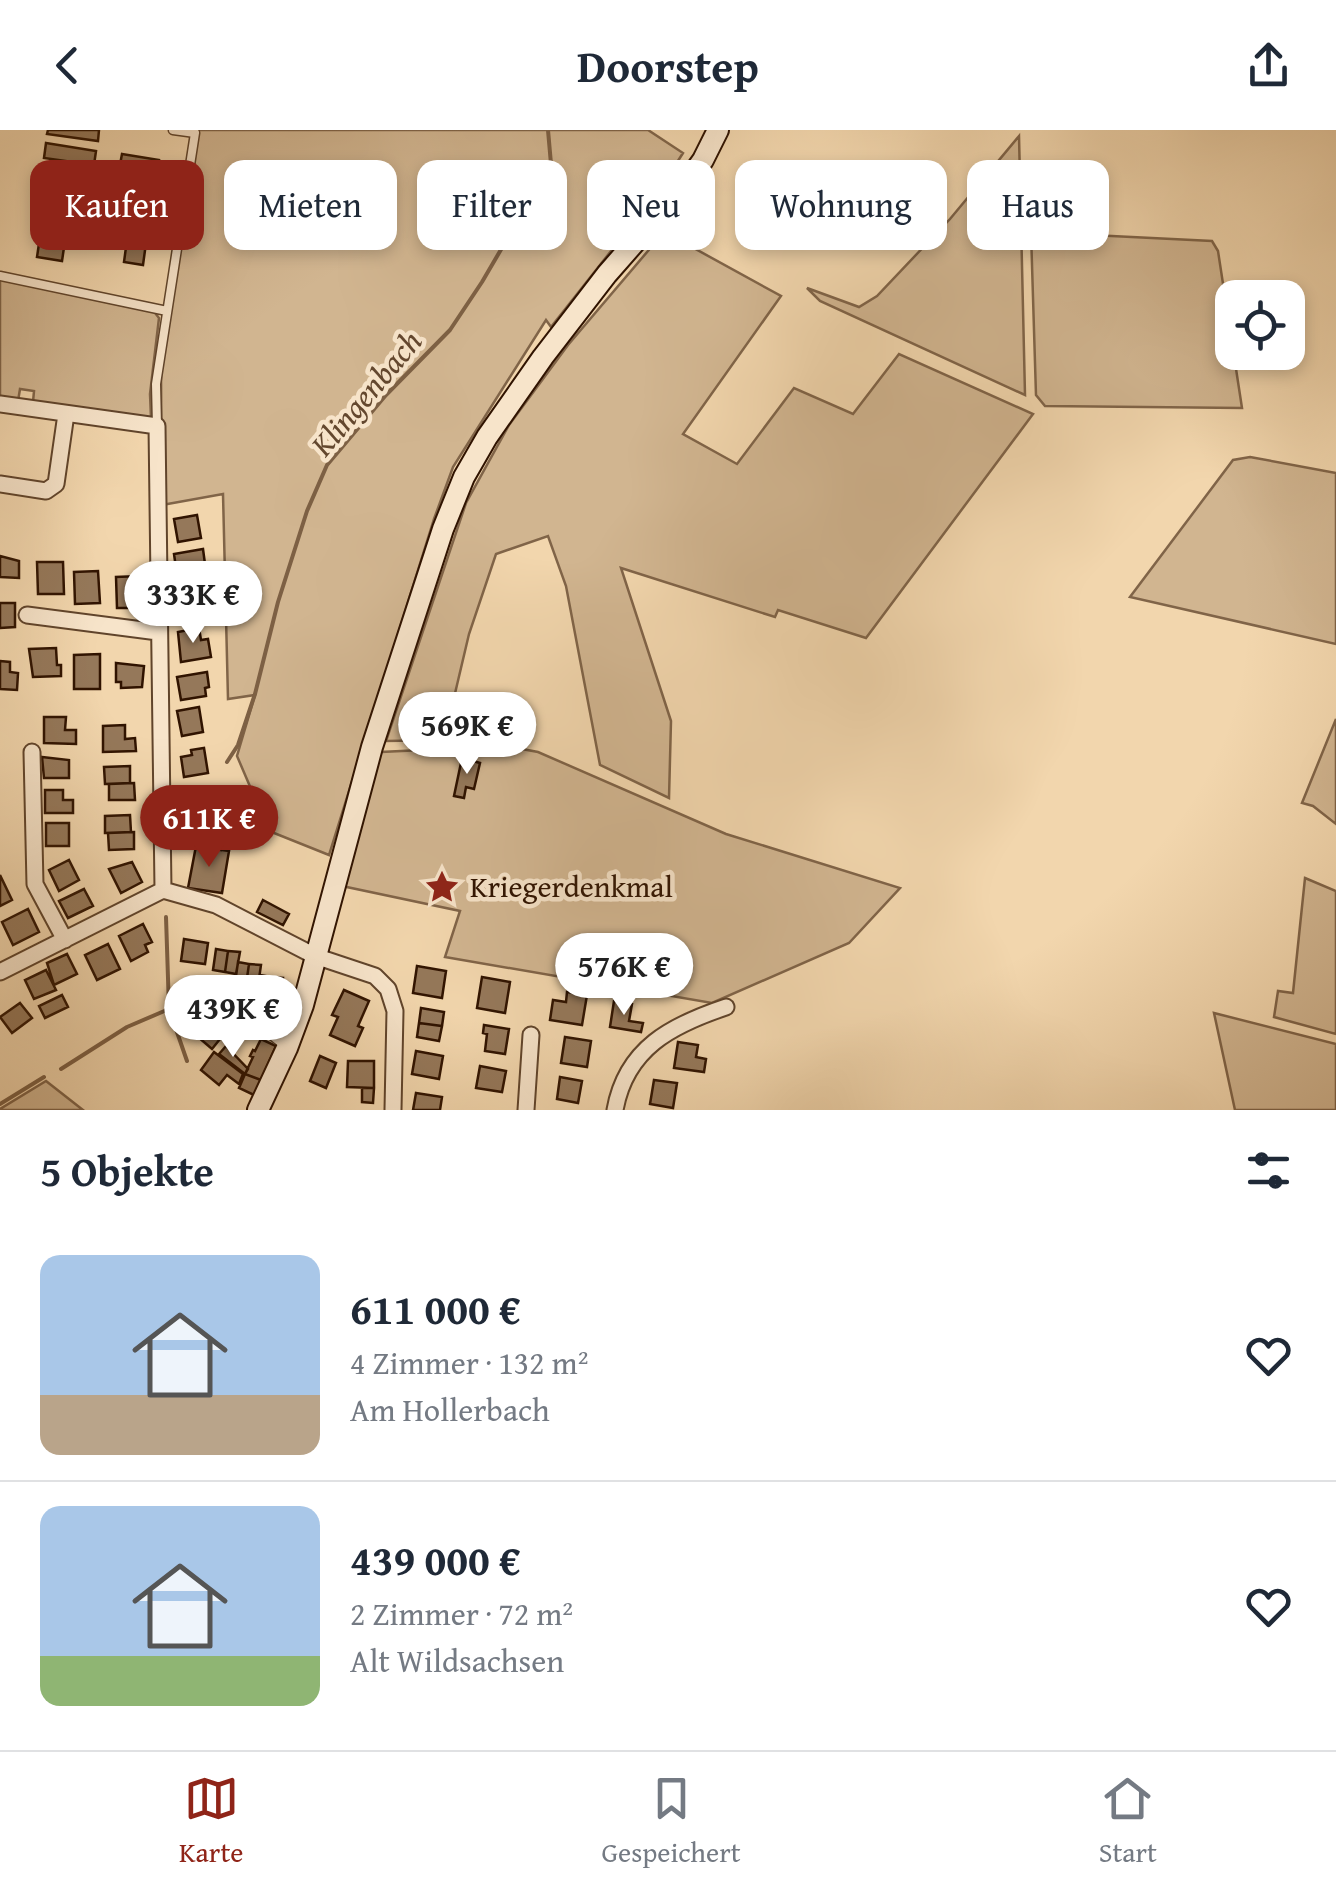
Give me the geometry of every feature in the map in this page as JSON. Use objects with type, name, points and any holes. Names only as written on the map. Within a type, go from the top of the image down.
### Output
[{"type":"main road","points":[[258,1110],[288,1048],[372,747],[442,529],[472,464],[543,357],[607,274],[685,185],[718,130]]},
{"type":"street","points":[[0,404],[156,426],[163,890]]},
{"type":"street","points":[[0,484],[46,490],[56,484],[66,414]]},
{"type":"street","points":[[27,615],[158,632]]},
{"type":"street","points":[[32,752],[35,884],[65,940]]},
{"type":"street","points":[[0,972],[163,890],[216,906],[315,956],[375,976],[388,988],[395,1010],[393,1110]]},
{"type":"street","points":[[615,1110],[630,1067],[654,1040],[687,1020],[726,1007]]},
{"type":"street","points":[[526,1110],[531,1034]]},
{"type":"lane","points":[[156,426],[156,384],[195,133],[173,130]]},
{"type":"lane","points":[[0,276],[167,310]]},
{"type":"lane","points":[[203,982],[288,1048]]},
{"type":"shaded area","points":[[198,130],[648,130],[683,153],[679,160],[587,160],[587,250],[612,250],[551,327],[546,320],[453,467],[329,855],[269,831],[237,756],[255,695],[228,699],[223,494],[162,505],[161,374],[180,250],[204,250],[204,160],[193,160]]},
{"type":"shaded area","points":[[1019,136],[1020,160],[999,160]]},
{"type":"shaded area","points":[[967,199],[967,250],[1022,250],[1025,395],[820,301],[807,288],[859,307],[877,296],[921,250],[947,250],[950,219]]},
{"type":"shaded area","points":[[1109,236],[1212,241],[1218,251],[1222,280],[1215,280],[1215,370],[1236,370],[1242,408],[1045,406],[1036,395],[1032,250],[1109,250]]},
{"type":"shaded area","points":[[649,250],[697,250],[781,296],[683,434],[737,464],[794,388],[853,414],[899,354],[1033,414],[866,638],[778,610],[775,617],[621,568],[671,721],[669,798],[600,765],[566,586],[548,536],[496,554],[469,634],[444,740],[386,741],[466,503],[509,425],[568,345]]},
{"type":"shaded area","points":[[0,279],[152,309],[159,318],[151,418],[33,402],[34,391],[20,389],[18,401],[0,398]]},
{"type":"shaded area","points":[[1250,457],[1336,473],[1336,644],[1130,597],[1233,460]]},
{"type":"shaded area","points":[[1336,719],[1336,824],[1313,806],[1302,803]]},
{"type":"shaded area","points":[[506,746],[538,752],[726,834],[900,888],[849,943],[712,1003],[445,957],[460,911],[342,886],[381,752]]},
{"type":"shaded area","points":[[1305,878],[1336,891],[1336,1034],[1274,1017],[1278,991],[1293,993]]},
{"type":"shaded area","points":[[1214,1013],[1336,1044],[1336,1110],[1235,1110]]},
{"type":"shaded area","points":[[46,1081],[83,1110],[0,1110],[0,1109]]},
{"type":"building","points":[[48,130],[99,130],[98,141],[47,134]]},
{"type":"building","points":[[46,143],[96,151],[95,160],[44,158]]},
{"type":"building","points":[[122,154],[159,160],[121,160]]},
{"type":"building","points":[[38,250],[64,250],[62,261],[37,257]]},
{"type":"building","points":[[126,250],[145,250],[143,265],[124,262]]},
{"type":"building","points":[[197,515],[201,538],[178,542],[174,519]]},
{"type":"building","points":[[203,549],[205,564],[176,568],[174,554]]},
{"type":"building","points":[[0,556],[19,561],[19,578],[0,577]]},
{"type":"building","points":[[37,562],[63,562],[64,594],[38,594]]},
{"type":"building","points":[[205,564],[207,578],[179,582],[176,568]]},
{"type":"building","points":[[98,571],[100,603],[75,604],[74,572]]},
{"type":"building","points":[[140,576],[140,608],[117,608],[116,577]]},
{"type":"building","points":[[206,587],[211,618],[181,623],[176,592]]},
{"type":"building","points":[[0,603],[15,603],[15,627],[0,628]]},
{"type":"building","points":[[199,628],[201,640],[208,639],[211,657],[181,662],[178,632]]},
{"type":"building","points":[[56,648],[61,676],[33,677],[29,649]]},
{"type":"building","points":[[100,654],[100,689],[74,689],[74,655]]},
{"type":"building","points":[[0,661],[10,662],[10,672],[18,673],[17,690],[0,689]]},
{"type":"building","points":[[116,663],[144,666],[142,687],[121,688],[121,682],[116,682]]},
{"type":"building","points":[[207,672],[206,696],[181,700],[177,677]]},
{"type":"building","points":[[199,707],[203,732],[182,736],[177,711]]},
{"type":"building","points":[[44,717],[66,717],[65,730],[76,730],[76,744],[44,743]]},
{"type":"building","points":[[125,725],[125,739],[135,738],[136,751],[103,752],[103,726]]},
{"type":"building","points":[[204,748],[208,773],[184,777],[181,757]]},
{"type":"building","points":[[42,757],[69,760],[69,778],[44,778]]},
{"type":"building","points":[[462,758],[480,763],[474,789],[466,787],[464,798],[454,796]]},
{"type":"building","points":[[130,766],[130,783],[105,784],[104,767]]},
{"type":"building","points":[[134,783],[135,800],[109,800],[109,784]]},
{"type":"building","points":[[45,790],[63,790],[63,800],[73,800],[73,813],[45,813]]},
{"type":"building","points":[[209,804],[235,808],[232,830],[206,826]]},
{"type":"building","points":[[130,815],[131,832],[105,833],[105,816]]},
{"type":"building","points":[[46,823],[69,823],[69,846],[46,846]]},
{"type":"building","points":[[199,825],[224,829],[221,850],[196,846]]},
{"type":"building","points":[[134,832],[134,849],[109,850],[108,833]]},
{"type":"building","points":[[196,846],[229,851],[222,893],[188,888]]},
{"type":"building","points":[[69,860],[79,880],[59,891],[49,870]]},
{"type":"building","points":[[132,862],[142,882],[121,893],[109,869]]},
{"type":"building","points":[[0,875],[12,900],[0,906]]},
{"type":"building","points":[[84,889],[93,906],[68,918],[59,901]]},
{"type":"building","points":[[263,900],[289,914],[283,925],[257,912]]},
{"type":"building","points":[[28,909],[39,932],[13,945],[2,922]]},
{"type":"building","points":[[143,924],[152,942],[145,945],[148,952],[131,961],[119,936]]},
{"type":"building","points":[[184,939],[208,943],[205,964],[181,961]]},
{"type":"building","points":[[108,944],[120,969],[97,980],[85,955]]},
{"type":"building","points":[[216,949],[228,951],[225,972],[213,970]]},
{"type":"building","points":[[228,951],[240,952],[236,974],[225,972]]},
{"type":"building","points":[[67,954],[77,974],[54,985],[47,963]]},
{"type":"building","points":[[238,962],[249,964],[246,985],[235,983]]},
{"type":"building","points":[[249,964],[261,965],[258,986],[246,985]]},
{"type":"building","points":[[417,966],[446,971],[442,998],[413,993]]},
{"type":"building","points":[[46,970],[56,990],[34,999],[25,980]]},
{"type":"building","points":[[260,975],[271,977],[268,998],[256,996]]},
{"type":"building","points":[[271,977],[283,978],[280,1000],[268,998]]},
{"type":"building","points":[[482,977],[510,982],[505,1013],[477,1008]]},
{"type":"building","points":[[344,990],[369,1001],[358,1026],[363,1028],[355,1046],[330,1035],[338,1017],[332,1015]]},
{"type":"building","points":[[567,992],[587,995],[582,1025],[550,1020],[553,1000],[566,1002]]},
{"type":"building","points":[[62,995],[68,1007],[45,1018],[39,1006]]},
{"type":"building","points":[[614,1001],[632,1004],[629,1021],[643,1023],[641,1032],[610,1027]]},
{"type":"building","points":[[20,1003],[32,1018],[12,1033],[0,1017]]},
{"type":"building","points":[[421,1008],[444,1012],[442,1026],[419,1023]]},
{"type":"building","points":[[217,1011],[232,1024],[212,1049],[197,1036]]},
{"type":"building","points":[[419,1023],[442,1026],[439,1041],[417,1037]]},
{"type":"building","points":[[484,1025],[509,1029],[505,1054],[485,1051]]},
{"type":"building","points":[[565,1037],[591,1041],[587,1067],[561,1063]]},
{"type":"building","points":[[261,1039],[276,1046],[261,1080],[245,1074]]},
{"type":"building","points":[[678,1042],[698,1045],[696,1057],[706,1059],[704,1072],[674,1068]]},
{"type":"building","points":[[226,1046],[248,1069],[245,1074],[219,1054]]},
{"type":"building","points":[[416,1051],[443,1056],[439,1079],[412,1074]]},
{"type":"building","points":[[214,1052],[243,1074],[239,1084],[227,1075],[219,1085],[201,1070]]},
{"type":"building","points":[[320,1056],[336,1063],[326,1088],[310,1081]]},
{"type":"building","points":[[348,1061],[374,1061],[374,1088],[347,1087]]},
{"type":"building","points":[[480,1066],[506,1071],[502,1092],[476,1088]]},
{"type":"building","points":[[245,1074],[261,1080],[254,1095],[239,1088]]},
{"type":"building","points":[[560,1077],[582,1081],[578,1103],[557,1099]]},
{"type":"building","points":[[654,1080],[677,1083],[673,1108],[650,1104]]},
{"type":"building","points":[[362,1088],[374,1088],[373,1103],[362,1102]]},
{"type":"building","points":[[416,1093],[442,1097],[440,1110],[413,1110]]},
{"type":"waterway","name":"Klingenbach","points":[[227,762],[238,745],[278,602],[307,511],[327,465],[386,395],[450,330],[482,282],[551,164],[548,130]]},
{"type":"waterway","name":"Klingenbach","points":[[166,917],[169,1009],[187,1061]]},
{"type":"waterway","points":[[61,1069],[127,1027],[169,1009]]},
{"type":"waterway","points":[[0,1104],[44,1077]]},
{"type":"place","name":"Kriegerdenkmal","points":[[442,887]]}]
